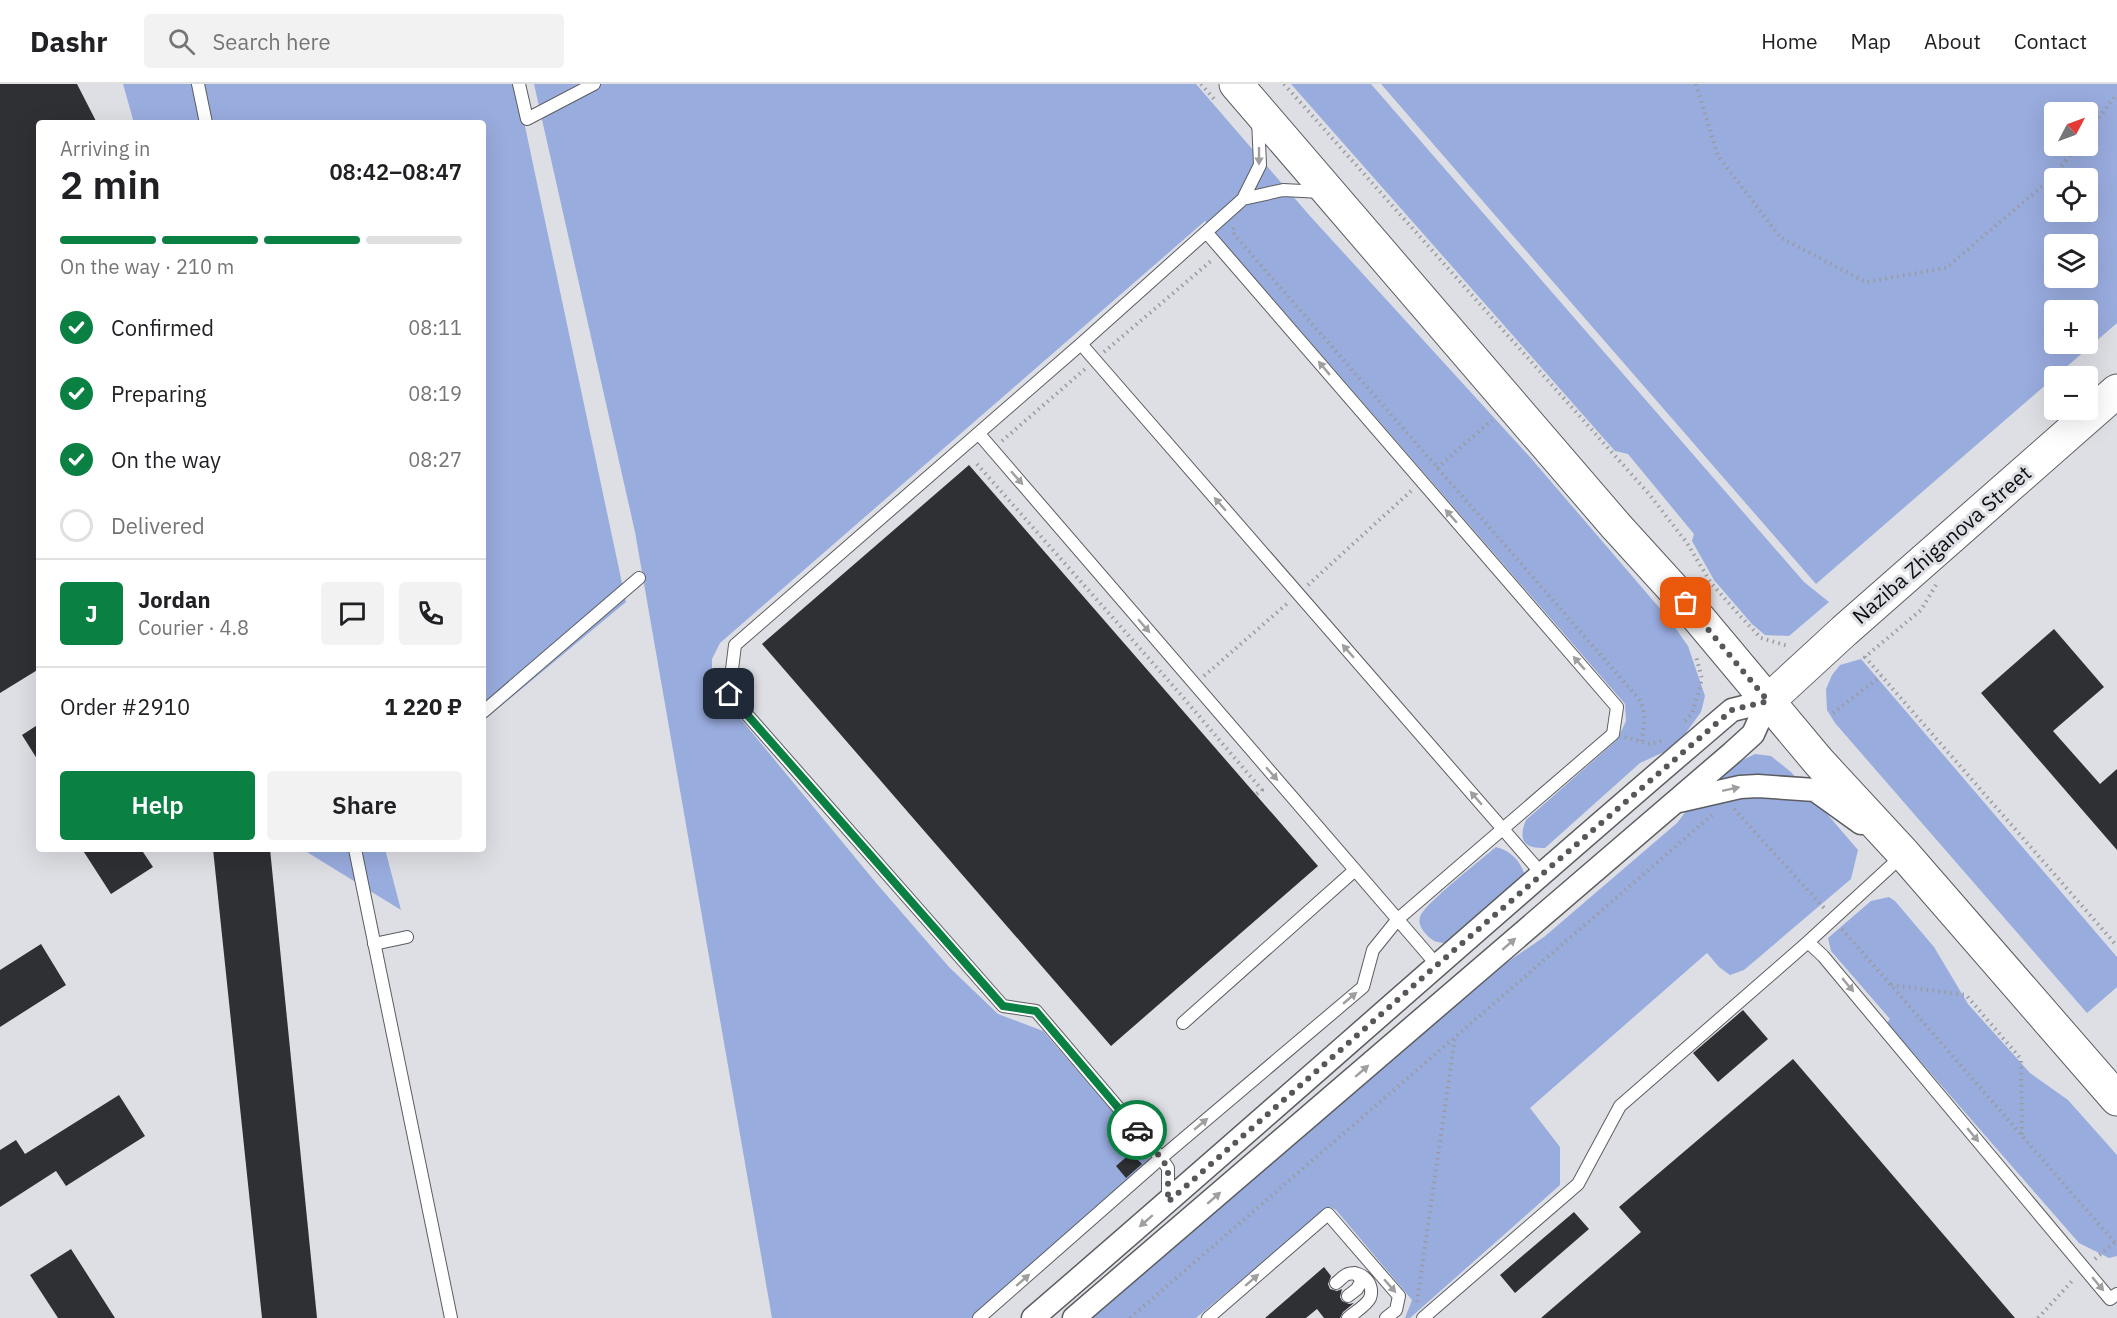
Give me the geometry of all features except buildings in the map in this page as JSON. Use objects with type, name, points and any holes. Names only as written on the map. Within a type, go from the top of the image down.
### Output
[{"type":"main road","points":[[1226,93],[1257,109],[1616,526],[1686,603],[1818,762],[1904,854],[2117,1099]]},
{"type":"main road","name":"Naziba Zhiganova Street","points":[[1768,701],[2117,390]]},
{"type":"street","points":[[1074,1318],[1753,734],[1768,701]]},
{"type":"street","points":[[1033,1318],[1732,710],[1768,701]]},
{"type":"street","points":[[1674,802],[1740,787],[1815,790],[1904,854]]},
{"type":"lane","points":[[198,84],[205,120]]},
{"type":"lane","points":[[519,84],[526,119],[594,84]]},
{"type":"lane","points":[[1168,1202],[1168,1168],[1036,1011],[1003,1006],[729,694],[735,645],[1082,344],[1243,199],[1260,165],[1257,109]]},
{"type":"lane","points":[[1243,199],[1283,190],[1329,193]]},
{"type":"lane","points":[[979,1318],[1161,1158],[1363,987],[1373,950],[1398,919],[1613,734],[1617,707],[1207,233]]},
{"type":"lane","points":[[1082,344],[1542,874]]},
{"type":"lane","points":[[979,434],[1437,965]]},
{"type":"lane","points":[[486,709],[639,578]]},
{"type":"lane","points":[[356,852],[451,1318]]},
{"type":"lane","points":[[1423,1318],[1578,1184],[1620,1106],[1834,919],[1904,854]]},
{"type":"lane","points":[[1183,1023],[1355,870]]},
{"type":"lane","points":[[374,944],[407,937]]},
{"type":"lane","points":[[1808,942],[1823,956],[2110,1299],[2117,1294]]},
{"type":"lane","points":[[1208,1318],[1328,1214],[1399,1296],[1396,1310],[1386,1318]]},
{"type":"lane","points":[[1348,1296],[1357,1289],[1362,1280],[1356,1273]]},
{"type":"lane","points":[[1336,1283],[1346,1274],[1356,1273],[1369,1282],[1371,1290],[1369,1300],[1348,1318]]},
{"type":"path","points":[[1201,84],[1226,93]]},
{"type":"path","points":[[1284,84],[1649,494],[1687,543],[1711,584],[1742,618],[1761,638],[1786,647],[1796,642]]},
{"type":"path","points":[[1696,84],[1718,156],[1781,238],[1866,282],[1946,268],[2053,177],[2070,156]]},
{"type":"path","points":[[2098,119],[2117,94]]},
{"type":"path","points":[[1237,226],[1232,231],[1639,699],[1644,709],[1645,724],[1641,741]]},
{"type":"path","points":[[1104,352],[1211,261]]},
{"type":"path","points":[[999,444],[1086,369]]},
{"type":"path","points":[[1181,695],[1497,416]]},
{"type":"path","points":[[977,464],[1262,789],[1255,795]]},
{"type":"path","points":[[1940,579],[1921,610],[1865,657],[2117,946]]},
{"type":"path","points":[[1678,729],[1692,714],[1702,679],[1692,648]]},
{"type":"path","points":[[1833,713],[1881,676]]},
{"type":"path","points":[[1613,734],[1650,744],[1664,740],[1671,735]]},
{"type":"path","points":[[1728,801],[1834,919],[2117,1245]]},
{"type":"path","points":[[1130,1318],[1719,809]]},
{"type":"path","points":[[1890,985],[1966,995],[2021,1059],[2022,1138]]},
{"type":"path","points":[[1417,1306],[1455,1037]]},
{"type":"shaded area","points":[[123,84],[516,84],[626,602],[486,719],[486,120],[133,120]]},
{"type":"shaded area","points":[[534,84],[1196,84],[1310,216],[1529,456],[1669,619],[1688,646],[1705,696],[1701,712],[1685,734],[1664,752],[1640,763],[1545,848],[1527,845],[1522,833],[1526,820],[1617,740],[1626,721],[1625,704],[1205,221],[720,643],[712,659],[712,684],[877,884],[949,967],[998,1014],[1043,1031],[1146,1150],[1151,1162],[971,1318],[772,1318],[635,532]]},
{"type":"shaded area","points":[[1291,84],[1371,84],[1804,582],[1829,602],[1789,636],[1765,635],[1752,624],[1714,580],[1692,541],[1694,534],[1628,454],[1615,451]]},
{"type":"shaded area","points":[[1381,84],[2117,84],[2117,323],[2098,339],[2098,300],[2044,300],[2044,354],[2081,354],[2067,366],[2044,366],[2044,386],[1816,584]]},
{"type":"shaded area","points":[[1861,659],[2117,957],[2117,987],[2087,1013],[1835,723],[1827,710],[1826,689],[1832,675],[1840,665]]},
{"type":"shaded area","points":[[1755,754],[1771,756],[1791,772],[1858,850],[1851,879],[1744,970],[1730,975],[1719,967],[1707,953],[1530,1108],[1560,1147],[1560,1185],[1410,1318],[1405,1318],[1412,1300],[1336,1210],[1330,1207],[1196,1318],[1089,1318],[1471,987],[1544,937],[1677,823],[1704,788],[1724,769]]},
{"type":"shaded area","points":[[1496,847],[1505,850],[1517,860],[1524,873],[1521,880],[1447,943],[1430,938],[1420,924],[1420,917],[1424,911],[1442,892]]},
{"type":"shaded area","points":[[307,852],[386,852],[401,910]]},
{"type":"shaded area","points":[[1889,897],[1934,947],[1968,1004],[2030,1073],[2068,1100],[2117,1155],[2117,1256],[2109,1258],[2079,1243],[1887,1023],[1890,1019],[1831,951],[1828,938],[1871,901]]},
{"type":"way so far","points":[[1137,1130],[1168,1168],[1168,1202],[1732,710],[1768,701],[1686,603]]},
{"type":"route","points":[[729,694],[1003,1006],[1036,1011],[1137,1130]]}]
